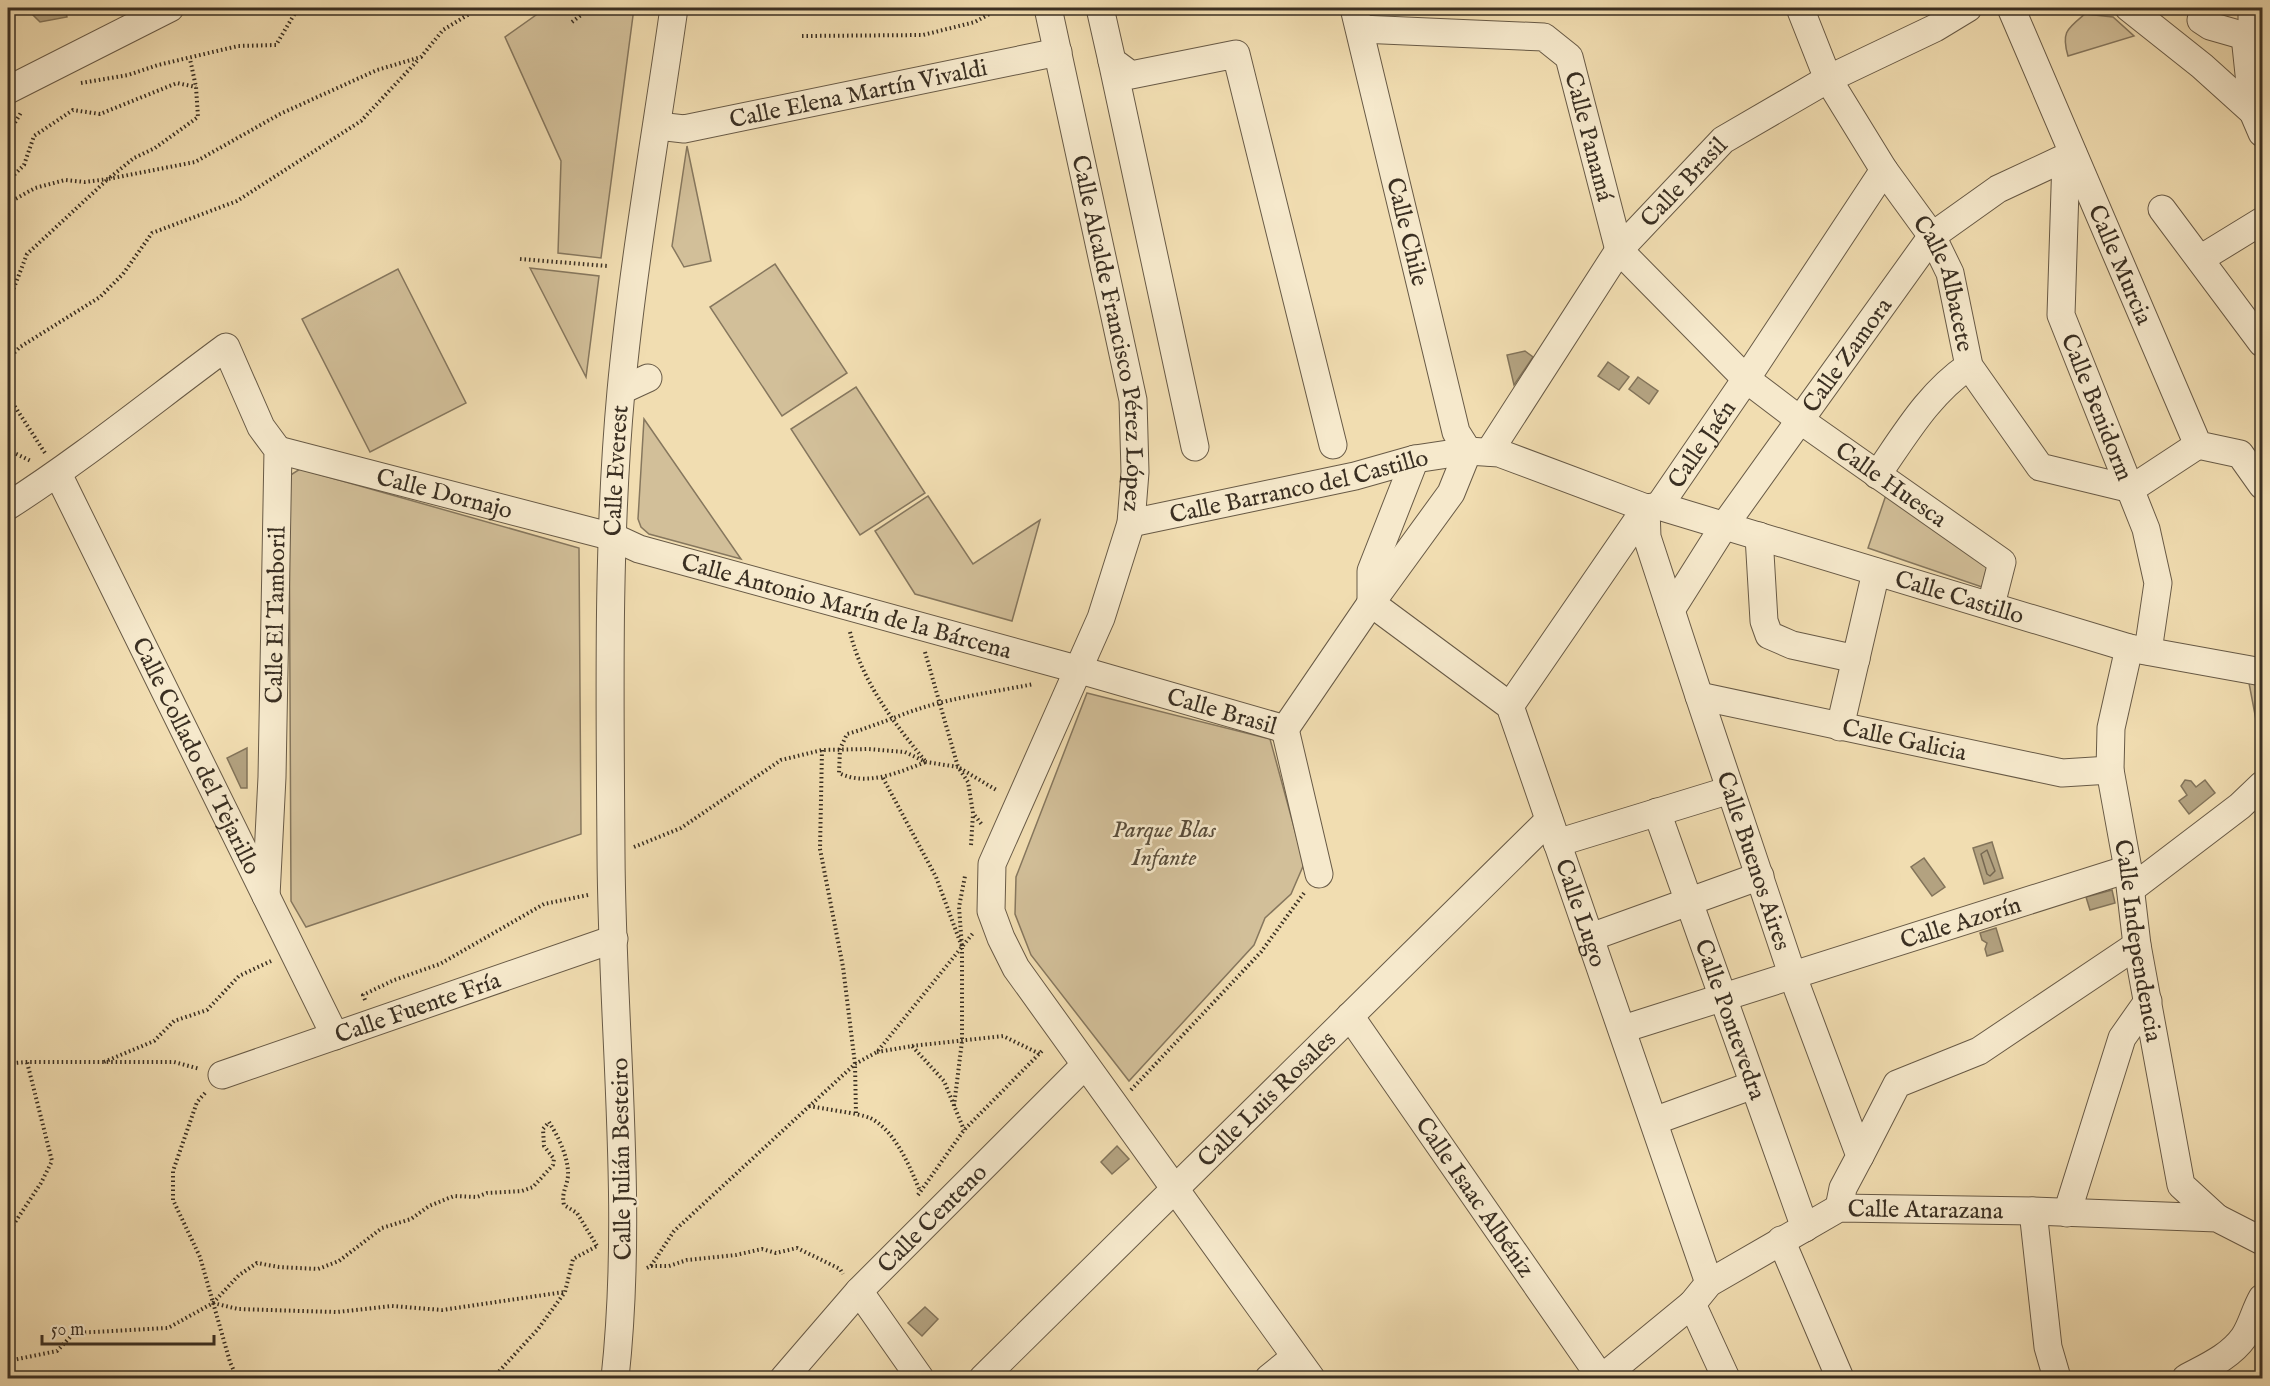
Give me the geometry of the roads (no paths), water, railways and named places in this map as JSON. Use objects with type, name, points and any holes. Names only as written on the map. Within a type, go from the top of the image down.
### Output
[{"type":"street","points":[[8,90],[170,8]]},
{"type":"street","name":"Calle Everest","points":[[614,939],[611,856],[613,537],[621,390],[674,8]]},
{"type":"street","name":"Calle Alcalde Francisco Pérez López","points":[[1048,8],[1133,400],[1135,472],[1131,524],[1101,618],[1080,670],[992,864],[991,911],[1016,968],[1311,1378]]},
{"type":"street","points":[[1100,8],[1195,447]]},
{"type":"street","name":"Calle Albacete","points":[[1800,8],[1828,79],[1884,170],[1932,236],[1950,273],[1969,366],[2040,467],[2131,489]]},
{"type":"street","name":"Calle Brasil","points":[[1080,670],[1286,729],[1371,603],[1619,250],[1723,140],[1828,79],[1935,28],[1968,8]]},
{"type":"street","name":"Calle Murcia","points":[[2012,8],[2069,156],[2198,445]]},
{"type":"street","points":[[2128,8],[2202,66],[2258,123]]},
{"type":"street","name":"Calle Panamá","points":[[1357,19],[1545,38],[1569,57],[1619,250]]},
{"type":"street","name":"Calle Chile","points":[[1357,19],[1456,432],[1478,452]]},
{"type":"street","points":[[2201,20],[2210,26],[2253,23],[2258,123]]},
{"type":"street","name":"Calle Elena Martín Vivaldi","points":[[657,126],[684,129],[1058,52]]},
{"type":"street","points":[[1112,61],[1131,75],[1236,54],[1333,445]]},
{"type":"street","name":"Calle Zamora","points":[[1671,610],[1724,526],[1932,236],[1998,189],[2069,156]]},
{"type":"street","name":"Calle Benidorm","points":[[2069,156],[2061,315],[2146,529],[2157,583],[2138,650]]},
{"type":"street","name":"Calle Jaén","points":[[1510,706],[1746,379],[1884,170]]},
{"type":"street","points":[[2163,209],[2262,343]]},
{"type":"street","points":[[2200,259],[2262,221]]},
{"type":"street","points":[[1619,250],[1746,379]]},
{"type":"street","points":[[8,507],[58,474],[86,450],[226,347],[261,428],[278,450]]},
{"type":"street","points":[[1877,475],[1916,418],[1947,381],[1969,366]]},
{"type":"street","points":[[621,390],[648,378]]},
{"type":"street","name":"Calle Huesca","points":[[1746,379],[1800,420],[2002,562],[1991,605]]},
{"type":"street","points":[[2131,489],[2198,445],[2240,454],[2262,485]]},
{"type":"street","name":"Calle Dornajo","points":[[278,450],[613,537]]},
{"type":"street","name":"Calle El Tamboril","points":[[266,896],[272,777],[278,450]]},
{"type":"street","name":"Calle Barranco del Castillo","points":[[1131,524],[1355,476],[1415,459],[1478,452]]},
{"type":"street","name":"Calle Castillo","points":[[1478,452],[1499,453],[1652,507],[1759,536],[2138,650],[2262,672]]},
{"type":"street","points":[[1415,459],[1371,571],[1371,603],[1510,706]]},
{"type":"street","name":"Calle Collado del Tejarillo","points":[[58,474],[334,1036]]},
{"type":"street","name":"Calle Buenos Aires","points":[[1652,507],[1647,537],[1792,974],[1860,1156]]},
{"type":"street","points":[[1759,536],[1764,621],[1769,636],[1792,645],[1856,659]]},
{"type":"street","name":"Calle Antonio Marín de la Bárcena","points":[[613,537],[639,549],[1080,670]]},
{"type":"street","points":[[1839,727],[1876,572]]},
{"type":"street","name":"Calle Independencia","points":[[2138,650],[2111,728],[2110,770],[2130,879],[2137,945],[2181,1185],[2217,1218]]},
{"type":"street","name":"Calle Galicia","points":[[1699,696],[2062,773],[2110,770]]},
{"type":"street","name":"Calle Lugo","points":[[1510,706],[1709,1283]]},
{"type":"street","points":[[1286,729],[1319,874]]},
{"type":"street","points":[[2130,879],[2240,806],[2262,785]]},
{"type":"street","points":[[1553,831],[1657,812],[1730,790]]},
{"type":"street","name":"Calle Pontevedra","points":[[1657,812],[1753,1085],[1793,1234],[1840,1378]]},
{"type":"street","name":"Calle Luis Rosales","points":[[983,1378],[1350,1016],[1553,831]]},
{"type":"street","points":[[1591,937],[1760,876]]},
{"type":"street","name":"Calle Azorín","points":[[1623,1029],[1792,974],[2130,879]]},
{"type":"street","name":"Calle Fuente Fría","points":[[222,1075],[614,939]]},
{"type":"street","name":"Calle Julián Besteiro","points":[[614,939],[621,1118],[623,1277],[615,1378]]},
{"type":"street","points":[[1839,1208],[1843,1188],[1897,1084],[1979,1051],[2137,945]]},
{"type":"street","points":[[2067,1213],[2122,1038],[2148,1001]]},
{"type":"street","name":"Calle Isaac Albéniz","points":[[1350,1016],[1601,1378]]},
{"type":"street","name":"Calle Centeno","points":[[784,1378],[860,1291],[1085,1065]]},
{"type":"street","points":[[1654,1121],[1753,1085]]},
{"type":"street","name":"Calle Atarazana","points":[[1601,1378],[1692,1304],[1709,1283],[1839,1208],[2033,1211],[2217,1218],[2262,1241]]},
{"type":"street","points":[[2033,1211],[2048,1347],[2057,1378]]},
{"type":"street","points":[[860,1291],[920,1378]]},
{"type":"street","points":[[2186,1378],[2230,1353],[2254,1343],[2254,1311],[2262,1298]]},
{"type":"street","points":[[1692,1304],[1726,1378]]},
{"type":"street","points":[[1269,1378],[1295,1357]]},
{"type":"water","points":[[37,8],[65,8],[67,17],[40,22],[33,15]]},
{"type":"water","points":[[1525,351],[1533,357],[1514,385],[1507,355]]},
{"type":"water","points":[[1608,362],[1629,377],[1619,390],[1598,376]]},
{"type":"water","points":[[1638,377],[1658,391],[1649,404],[1629,389]]},
{"type":"water","points":[[247,748],[247,788],[241,788],[227,758]]},
{"type":"water","points":[[2185,780],[2191,781],[2196,787],[2205,780],[2215,793],[2189,814],[2179,801],[2187,795],[2181,786]]},
{"type":"water","points":[[1992,842],[2003,878],[1984,884],[1973,848]]},
{"type":"water","points":[[1924,858],[1945,887],[1932,896],[1911,867]]},
{"type":"water","points":[[2112,890],[2115,903],[2090,910],[2086,897]]},
{"type":"water","points":[[1996,928],[2003,951],[1987,956],[1985,949],[1987,943],[1982,940],[1980,933]]},
{"type":"water","points":[[1117,1146],[1129,1159],[1112,1174],[1101,1162]]},
{"type":"water","points":[[925,1307],[938,1319],[922,1336],[908,1323]]},
{"type":"park label","name":"Parque Blas Infante","points":[[1164,843]]}]
